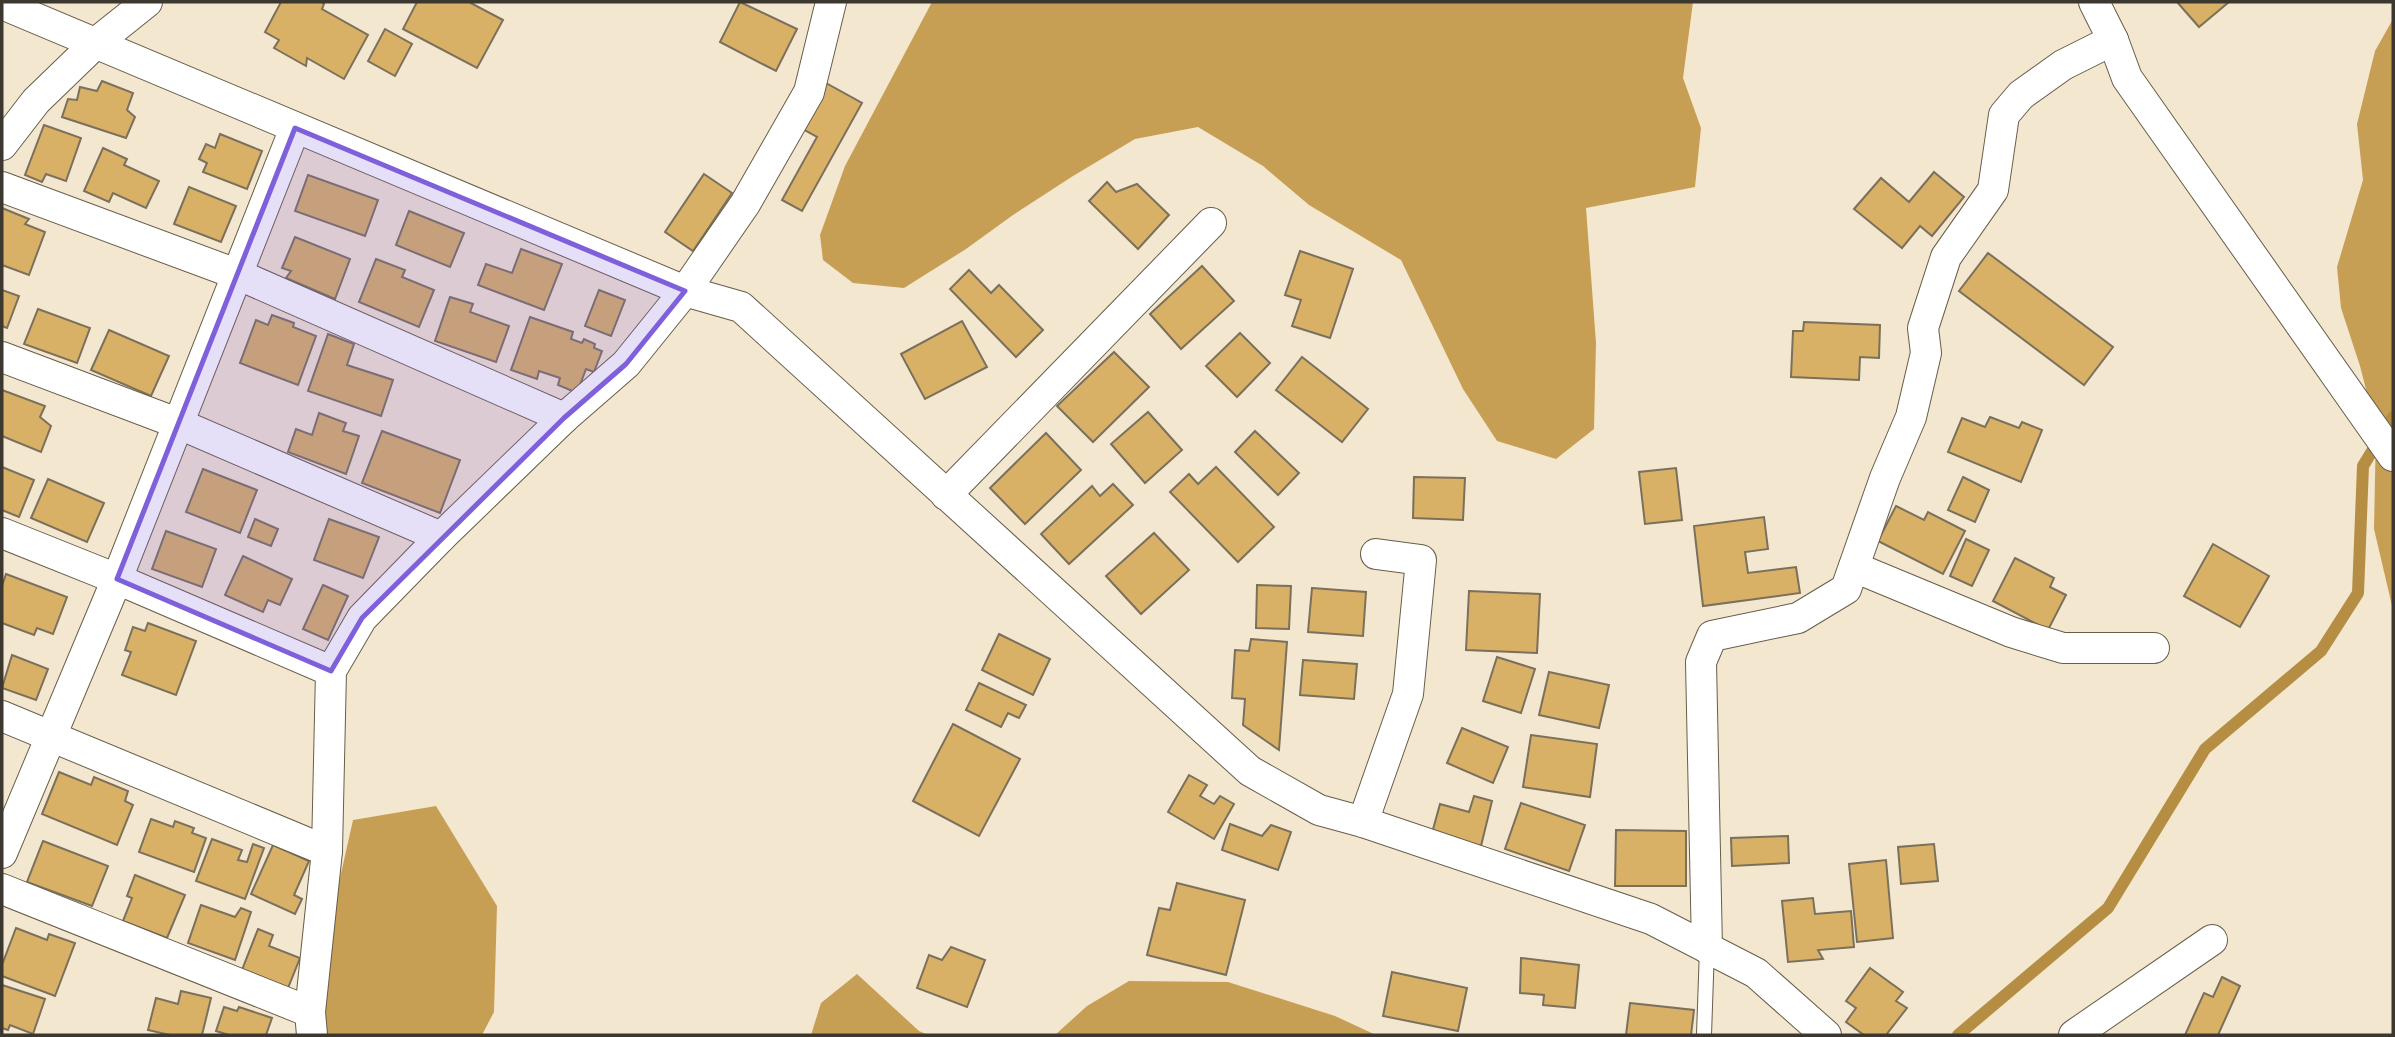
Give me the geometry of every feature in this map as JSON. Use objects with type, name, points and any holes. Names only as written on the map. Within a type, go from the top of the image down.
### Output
[{"type":"street","points":[[2,145],[36,101],[97,42],[147,2]]},
{"type":"street","points":[[2,889],[311,1024],[327,850],[331,671],[362,618],[440,537],[564,418],[626,364],[685,291],[745,204],[809,92],[831,2]]},
{"type":"street","points":[[2094,2],[2113,40],[2127,78],[2393,456]]},
{"type":"street","points":[[2,4],[685,291],[741,307],[1250,771],[1319,810],[1363,822],[1651,919],[1756,973],[1826,1035]]},
{"type":"street","points":[[1707,948],[1701,662],[1712,636],[1798,618],[1846,589],[1885,478],[1911,417],[1926,353],[1923,328],[1946,257],[1993,190],[2004,115],[2021,94],[2063,65],[2113,40]]},
{"type":"street","points":[[2,853],[117,579],[295,128]]},
{"type":"street","points":[[2,187],[239,275],[564,418]]},
{"type":"street","points":[[946,495],[1211,223]]},
{"type":"street","points":[[2,357],[177,423],[440,537]]},
{"type":"street","points":[[2,533],[331,671]]},
{"type":"street","points":[[1363,822],[1408,694],[1421,560],[1376,554]]},
{"type":"street","points":[[1854,567],[2011,632],[2063,648],[2154,648]]},
{"type":"street","points":[[2,716],[327,850]]},
{"type":"street","points":[[2074,1035],[2212,940]]},
{"type":"lane","points":[[1704,1035],[1707,948]]},
{"type":"highlighted area","points":[[295,128],[685,291],[626,364],[564,418],[362,618],[331,671],[117,579]]},
{"type":"shaded area","points":[[932,2],[1693,2],[1683,78],[1701,128],[1695,187],[1586,208],[1596,343],[1594,429],[1556,459],[1497,441],[1463,389],[1401,260],[1309,205],[1263,166],[1198,127],[1135,139],[1073,176],[904,288],[853,283],[823,260],[820,235],[845,166]]},
{"type":"shaded area","points":[[2393,19],[2393,610],[2374,529],[2376,428],[2341,308],[2337,267],[2363,180],[2357,124],[2375,51]]},
{"type":"shaded area","points":[[436,806],[497,906],[494,1012],[482,1035],[316,1035],[310,1012],[353,820]]},
{"type":"shaded area","points":[[857,974],[919,1031],[928,1035],[811,1035],[821,1003]]},
{"type":"shaded area","points":[[1129,981],[1228,982],[1335,1016],[1376,1035],[1055,1035],[1087,1006]]},
{"type":"building","points":[[281,2],[321,2],[324,4],[322,9],[368,35],[344,79],[307,58],[306,66],[274,48],[279,40],[265,32]]},
{"type":"building","points":[[417,2],[469,2],[503,20],[477,68],[403,29]]},
{"type":"building","points":[[740,2],[797,29],[776,71],[720,42]]},
{"type":"building","points":[[2177,2],[2229,2],[2199,27]]},
{"type":"building","points":[[385,29],[412,44],[395,76],[368,61]]},
{"type":"building","points":[[102,81],[133,93],[127,110],[135,117],[126,138],[62,117],[68,99],[77,100],[80,87],[97,91]]},
{"type":"building","points":[[826,83],[862,103],[802,211],[782,200],[817,137],[801,128]]},
{"type":"building","points":[[44,125],[81,138],[66,181],[46,174],[42,182],[25,175]]},
{"type":"building","points":[[220,134],[262,151],[247,189],[203,172],[207,163],[199,159],[206,144],[215,148]]},
{"type":"building","points":[[103,148],[127,159],[124,165],[159,181],[146,208],[113,193],[109,202],[84,191]]},
{"type":"building","points":[[1934,172],[1964,197],[1932,236],[1920,226],[1902,248],[1854,209],[1881,178],[1909,202]]},
{"type":"building","points":[[704,174],[732,193],[693,251],[665,232]]},
{"type":"building","points":[[308,175],[378,200],[365,236],[295,211]]},
{"type":"building","points":[[1107,182],[1116,192],[1137,184],[1169,215],[1138,249],[1089,201]]},
{"type":"building","points":[[189,187],[236,206],[221,242],[174,224]]},
{"type":"building","points":[[2,208],[29,219],[25,224],[45,232],[29,275],[2,265]]},
{"type":"building","points":[[409,211],[464,233],[450,267],[396,245]]},
{"type":"building","points":[[295,237],[350,259],[335,299],[286,278],[291,271],[282,268]]},
{"type":"building","points":[[521,249],[562,264],[544,310],[478,285],[486,264],[512,273]]},
{"type":"building","points":[[1300,251],[1353,269],[1330,338],[1292,326],[1301,300],[1285,295]]},
{"type":"building","points":[[1988,253],[2113,347],[2084,385],[1959,291]]},
{"type":"building","points":[[376,259],[405,270],[402,277],[434,290],[419,327],[359,302]]},
{"type":"building","points":[[1202,266],[1234,301],[1181,349],[1150,314]]},
{"type":"building","points":[[969,270],[991,293],[999,285],[1043,330],[1016,357],[950,289]]},
{"type":"building","points":[[2,290],[19,296],[7,328],[2,326]]},
{"type":"building","points":[[599,290],[625,300],[611,336],[585,326]]},
{"type":"building","points":[[450,297],[473,304],[470,312],[509,326],[496,362],[435,341]]},
{"type":"building","points":[[38,309],[90,328],[77,363],[24,344]]},
{"type":"building","points":[[272,315],[294,323],[293,327],[316,336],[298,385],[240,363],[256,320],[268,325]]},
{"type":"building","points":[[530,317],[573,332],[571,339],[582,343],[584,339],[602,351],[594,372],[586,369],[577,393],[558,385],[560,378],[539,371],[537,379],[511,370]]},
{"type":"building","points":[[962,321],[987,367],[925,399],[901,354]]},
{"type":"building","points":[[1804,322],[1880,325],[1879,358],[1860,357],[1859,380],[1791,377],[1793,331],[1803,331]]},
{"type":"building","points":[[109,330],[169,356],[151,396],[91,370]]},
{"type":"building","points":[[1240,333],[1270,363],[1237,397],[1206,366]]},
{"type":"building","points":[[328,334],[354,344],[347,365],[393,380],[381,416],[308,391]]},
{"type":"building","points":[[1114,352],[1149,387],[1093,442],[1057,406]]},
{"type":"building","points":[[1302,357],[1368,409],[1342,442],[1276,390]]},
{"type":"building","points":[[2,390],[45,406],[40,417],[51,426],[41,452],[2,436]]},
{"type":"building","points":[[1148,412],[1182,450],[1145,483],[1111,444]]},
{"type":"building","points":[[319,413],[346,423],[343,431],[359,436],[346,474],[288,452],[296,429],[312,435]]},
{"type":"building","points":[[1990,417],[2019,428],[2022,422],[2042,430],[2021,482],[1948,452],[1962,418],[1985,427]]},
{"type":"building","points":[[382,431],[460,460],[440,513],[362,483]]},
{"type":"building","points":[[1255,431],[1299,473],[1278,495],[1235,452]]},
{"type":"building","points":[[1046,433],[1081,470],[1025,524],[990,488]]},
{"type":"building","points":[[2,467],[34,480],[19,517],[2,510]]},
{"type":"building","points":[[1216,467],[1274,527],[1238,562],[1170,492],[1189,474],[1198,484]]},
{"type":"building","points":[[1676,468],[1682,520],[1645,524],[1639,472]]},
{"type":"building","points":[[203,469],[257,490],[240,533],[186,512]]},
{"type":"building","points":[[1414,477],[1465,478],[1463,520],[1413,518]]},
{"type":"building","points":[[1963,477],[1989,490],[1975,522],[1948,510]]},
{"type":"building","points":[[48,479],[104,503],[87,542],[31,518]]},
{"type":"building","points":[[1113,484],[1133,505],[1069,564],[1041,534],[1092,486],[1100,496]]},
{"type":"building","points":[[1896,506],[1924,520],[1928,512],[1965,531],[1943,574],[1878,541]]},
{"type":"building","points":[[1764,517],[1768,549],[1745,552],[1748,573],[1796,567],[1800,593],[1703,606],[1694,526]]},
{"type":"building","points":[[255,519],[278,529],[271,546],[248,537]]},
{"type":"building","points":[[329,519],[379,537],[363,578],[314,560]]},
{"type":"building","points":[[166,531],[216,549],[202,587],[152,569]]},
{"type":"building","points":[[1154,533],[1189,570],[1141,614],[1106,576]]},
{"type":"building","points":[[1966,539],[1989,550],[1972,586],[1950,576]]},
{"type":"building","points":[[2213,544],[2269,576],[2240,627],[2184,596]]},
{"type":"building","points":[[243,556],[292,579],[280,605],[268,600],[263,612],[225,595]]},
{"type":"building","points":[[2015,558],[2054,578],[2050,587],[2066,595],[2048,630],[1993,601]]},
{"type":"building","points":[[6,574],[67,597],[53,634],[37,628],[34,635],[2,623],[2,586]]},
{"type":"building","points":[[323,585],[348,596],[328,640],[303,629]]},
{"type":"building","points":[[1257,585],[1291,586],[1289,629],[1256,628]]},
{"type":"building","points":[[1312,588],[1366,592],[1363,636],[1308,632]]},
{"type":"building","points":[[1469,591],[1540,594],[1537,653],[1466,650]]},
{"type":"building","points":[[148,623],[196,641],[176,695],[122,675],[131,652],[125,650],[133,627],[145,631]]},
{"type":"building","points":[[999,634],[1050,659],[1033,695],[982,670]]},
{"type":"building","points":[[1251,639],[1287,642],[1279,750],[1243,725],[1245,699],[1232,698],[1235,650],[1249,651]]},
{"type":"building","points":[[12,655],[48,669],[36,700],[2,688]]},
{"type":"building","points":[[1497,657],[1535,669],[1521,713],[1483,701]]},
{"type":"building","points":[[1303,660],[1357,664],[1354,699],[1300,695]]},
{"type":"building","points":[[1549,672],[1609,685],[1599,728],[1539,715]]},
{"type":"building","points":[[979,683],[1026,705],[1019,718],[1008,713],[1001,727],[966,710]]},
{"type":"building","points":[[953,724],[1020,759],[979,836],[913,801]]},
{"type":"building","points":[[1462,728],[1508,747],[1493,783],[1447,763]]},
{"type":"building","points":[[1531,735],[1597,744],[1590,797],[1523,787]]},
{"type":"building","points":[[59,772],[91,785],[94,777],[128,791],[125,801],[133,805],[117,845],[42,814]]},
{"type":"building","points":[[1189,775],[1207,785],[1200,796],[1214,804],[1220,796],[1234,804],[1214,839],[1168,812]]},
{"type":"building","points":[[1474,796],[1492,801],[1481,846],[1432,833],[1440,804],[1469,812]]},
{"type":"building","points":[[1521,803],[1585,825],[1569,871],[1505,849]]},
{"type":"building","points":[[151,819],[173,827],[175,821],[194,828],[192,833],[206,838],[194,872],[139,852]]},
{"type":"building","points":[[1230,824],[1262,836],[1271,825],[1291,832],[1278,870],[1222,850]]},
{"type":"building","points":[[1616,830],[1686,831],[1686,886],[1615,886]]},
{"type":"building","points":[[1788,836],[1789,863],[1732,866],[1731,838]]},
{"type":"building","points":[[212,839],[242,850],[238,860],[247,862],[253,844],[264,848],[245,899],[196,881]]},
{"type":"building","points":[[43,841],[108,866],[92,906],[27,882]]},
{"type":"building","points":[[1934,844],[1938,881],[1901,884],[1898,847]]},
{"type":"building","points":[[273,845],[309,861],[294,895],[302,899],[295,914],[251,894]]},
{"type":"building","points":[[1886,860],[1893,938],[1857,942],[1849,864]]},
{"type":"building","points":[[135,875],[185,895],[167,938],[123,921],[132,898],[127,896]]},
{"type":"building","points":[[1177,883],[1245,900],[1226,975],[1147,955],[1159,908],[1170,910]]},
{"type":"building","points":[[1813,898],[1815,914],[1851,911],[1854,947],[1818,950],[1823,959],[1788,962],[1782,901]]},
{"type":"building","points":[[201,905],[235,917],[241,908],[251,912],[235,960],[188,943]]},
{"type":"building","points":[[16,928],[47,940],[49,934],[75,943],[55,996],[2,976],[2,965]]},
{"type":"building","points":[[258,929],[273,935],[269,946],[300,958],[288,988],[242,970]]},
{"type":"building","points":[[951,947],[985,960],[967,1007],[917,988],[929,955],[942,960]]},
{"type":"building","points":[[1521,958],[1579,965],[1575,1008],[1543,1005],[1544,995],[1520,993]]},
{"type":"building","points":[[1870,968],[1903,992],[1896,1001],[1907,1008],[1886,1035],[1864,1035],[1846,1022],[1856,1008],[1846,1001]]},
{"type":"building","points":[[1392,972],[1467,988],[1458,1031],[1383,1016]]},
{"type":"building","points":[[2222,977],[2240,986],[2218,1035],[2185,1035],[2204,993],[2213,997]]},
{"type":"building","points":[[2,985],[45,999],[33,1034],[10,1025],[8,1030],[2,1028]]},
{"type":"building","points":[[181,991],[211,998],[202,1035],[170,1035],[148,1030],[156,998],[178,1004]]},
{"type":"building","points":[[1630,1003],[1694,1010],[1691,1035],[1626,1035]]},
{"type":"building","points":[[224,1007],[237,1011],[239,1007],[272,1018],[266,1035],[229,1035],[216,1031]]},
{"type":"waterway","points":[[1958,1035],[2108,908],[2205,749],[2321,651],[2358,593],[2363,466],[2393,417]]}]
